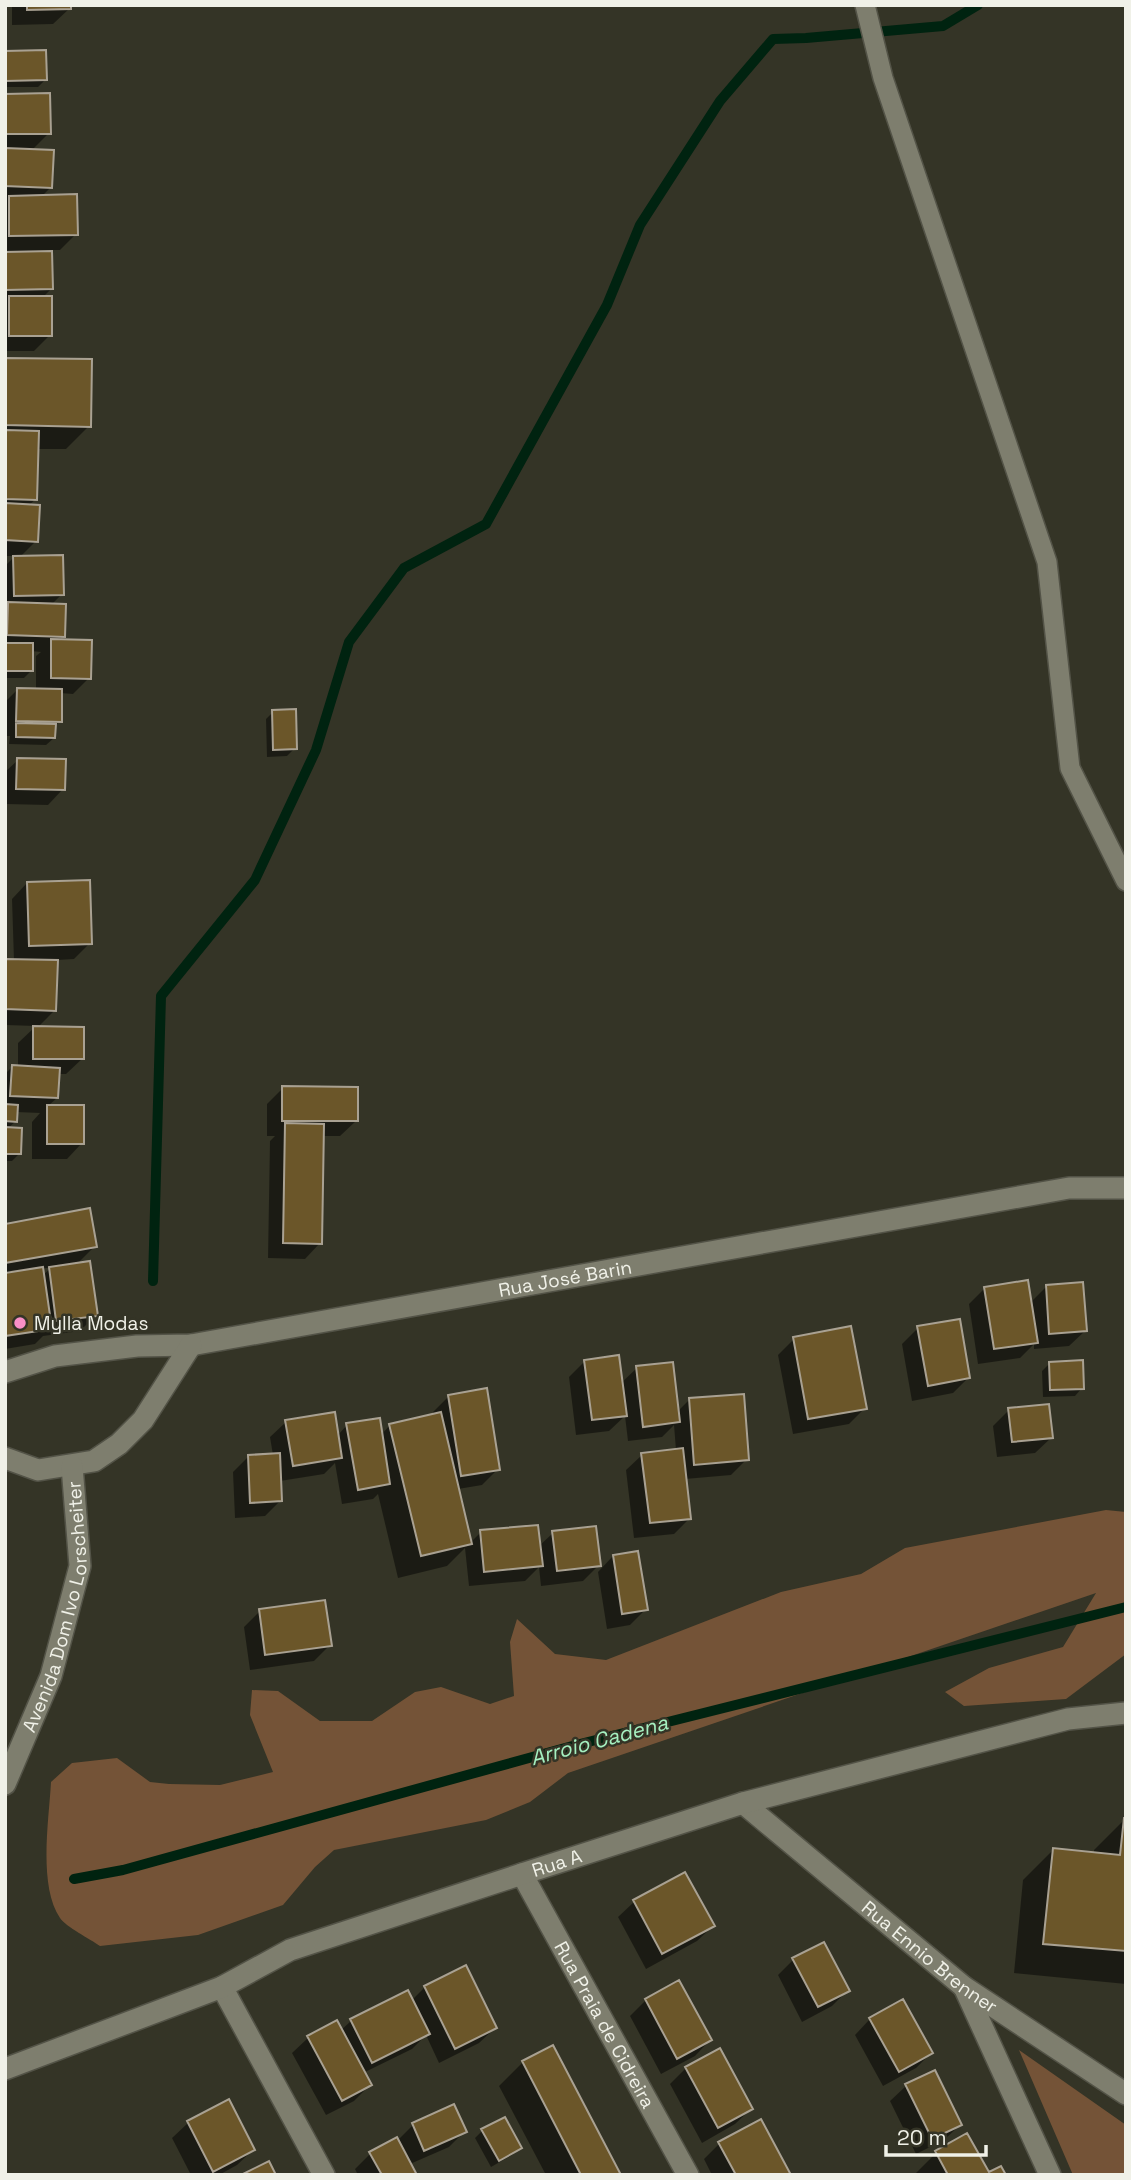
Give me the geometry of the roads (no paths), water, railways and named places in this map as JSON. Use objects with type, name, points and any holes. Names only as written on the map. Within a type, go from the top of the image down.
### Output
[{"type":"street","name":"Rua José Barin","points":[[5,1372],[55,1356],[137,1346],[191,1345],[1069,1188],[1126,1188]]},
{"type":"street","name":"Avenida Dom Ivo Lorscheiter","points":[[5,1458],[38,1470],[94,1461],[119,1444],[144,1420],[191,1345]]},
{"type":"street","name":"Avenida Dom Ivo Lorscheiter","points":[[5,1784],[51,1676],[80,1566],[72,1466]]},
{"type":"street","name":"Rua A","points":[[5,2069],[222,1987],[290,1950],[743,1803],[1068,1719],[1126,1713]]},
{"type":"street","name":"Rua Ennio Brenner","points":[[743,1803],[964,1987],[1126,2094]]},
{"type":"street","name":"Rua Praia de Cidreira","points":[[522,1874],[688,2175]]},
{"type":"street","points":[[222,1987],[324,2175]]},
{"type":"street","points":[[964,1987],[1050,2175]]},
{"type":"lane","points":[[866,8],[883,78],[1047,562],[1070,768],[1126,881]]},
{"type":"waterway","points":[[153,1281],[161,996],[255,880],[316,750],[349,642],[404,568],[486,524],[607,305],[640,225],[720,101],[773,39],[943,26],[978,5]]},
{"type":"waterway","name":"Arroio Cadena","points":[[74,1879],[123,1870],[576,1745],[1126,1607]]},
{"type":"place","name":"Mylla Modas","points":[[20,1323]]}]
